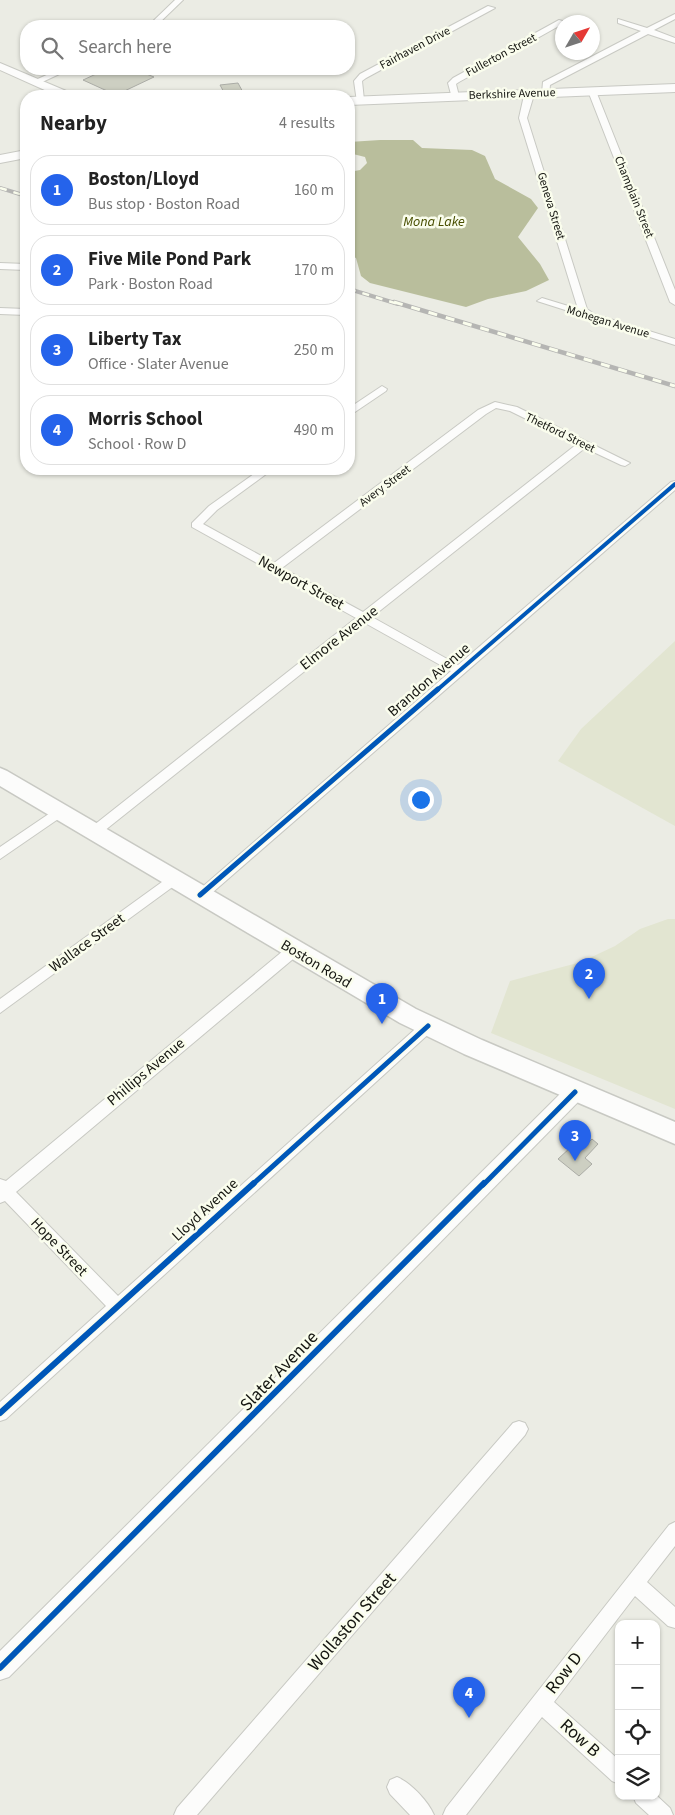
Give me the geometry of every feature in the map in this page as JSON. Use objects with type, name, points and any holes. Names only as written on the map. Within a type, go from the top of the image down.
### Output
[{"type":"main road","points":[[0,66],[53,90]]},
{"type":"main road","name":"Berkshire Avenue","points":[[355,100],[675,89]]},
{"type":"main road","points":[[0,158],[20,155]]},
{"type":"main road","name":"Boston Road","points":[[0,776],[382,1003],[428,1026],[575,1092],[675,1133]]},
{"type":"street","points":[[158,20],[179,0]]},
{"type":"street","name":"Fairhaven Drive","points":[[355,95],[358,81],[362,76],[491,8]]},
{"type":"street","points":[[546,93],[546,84],[675,16]]},
{"type":"street","points":[[621,21],[675,41]]},
{"type":"street","name":"Fullerton Street","points":[[456,96],[452,83],[456,80],[555,26]]},
{"type":"street","points":[[35,82],[52,75]]},
{"type":"street","name":"Champlain Street","points":[[592,92],[664,264],[675,302]]},
{"type":"street","name":"Geneva Street","points":[[528,93],[529,98],[524,118],[583,310],[590,316]]},
{"type":"street","points":[[0,266],[20,267]]},
{"type":"street","name":"Mohegan Avenue","points":[[542,301],[675,342]]},
{"type":"street","points":[[0,311],[20,312]]},
{"type":"street","points":[[355,409],[382,389]]},
{"type":"street","name":"Thetford Street","points":[[495,405],[512,410],[625,463]]},
{"type":"street","name":"Avery Street","points":[[274,568],[482,412],[495,405]]},
{"type":"street","name":"Elmore Avenue","points":[[94,832],[583,444]]},
{"type":"street","name":"Newport Street","points":[[260,475],[213,508],[196,525],[458,670]]},
{"type":"street","name":"Brandon Avenue","points":[[200,895],[675,484]]},
{"type":"street","points":[[0,854],[60,812]]},
{"type":"street","name":"Wallace Street","points":[[0,1007],[173,879]]},
{"type":"street","name":"Phillips Avenue","points":[[2,1191],[294,950]]},
{"type":"street","name":"Lloyd Avenue","points":[[0,1413],[428,1026]]},
{"type":"street","name":"Slater Avenue","points":[[0,1668],[244,1426],[575,1092]]},
{"type":"street","name":"Hope Street","points":[[2,1191],[118,1307]]},
{"type":"street","name":"Wollaston Street","points":[[184,1815],[519,1428]]},
{"type":"street","name":"Row D","points":[[454,1815],[675,1531]]},
{"type":"street","points":[[634,1583],[675,1619]]},
{"type":"street","name":"Row B","points":[[541,1703],[615,1770]]},
{"type":"street","points":[[396,1787],[424,1815]]},
{"type":"street","points":[[647,1800],[663,1815]]},
{"type":"shaded area","points":[[675,641],[675,826],[558,761],[581,729]]},
{"type":"shaded area","points":[[668,919],[675,919],[675,1109],[491,1033],[510,981],[581,962],[615,946],[640,929]]},
{"type":"water","name":"Mona Lake","points":[[413,140],[422,148],[472,150],[485,156],[495,179],[531,199],[538,208],[518,237],[540,264],[549,280],[526,291],[488,299],[466,307],[370,283],[361,276],[355,258],[355,171],[360,170],[367,163],[365,157],[355,154],[355,142]]},
{"type":"building","points":[[94,75],[149,75],[154,77],[127,90],[105,90],[83,80]]},
{"type":"building","points":[[238,83],[242,90],[223,90],[220,85]]},
{"type":"building","points":[[592,1139],[598,1144],[585,1158],[592,1164],[579,1176],[558,1159],[571,1147],[578,1153]]},
{"type":"railway","points":[[0,188],[20,194]]},
{"type":"railway","points":[[355,291],[398,304]]},
{"type":"railway","points":[[394,302],[675,386]]},
{"type":"cycle path","points":[[200,895],[675,484]]},
{"type":"cycle path","points":[[0,1413],[428,1026]]},
{"type":"cycle path","points":[[0,1668],[244,1426],[575,1092]]},
{"type":"place","name":"Five Mile Pond Park","points":[[589,999]]},
{"type":"place","name":"Boston/Lloyd","points":[[382,1024]]},
{"type":"place","name":"Liberty Tax","points":[[575,1161]]},
{"type":"place","name":"Morris School","points":[[469,1718]]}]
